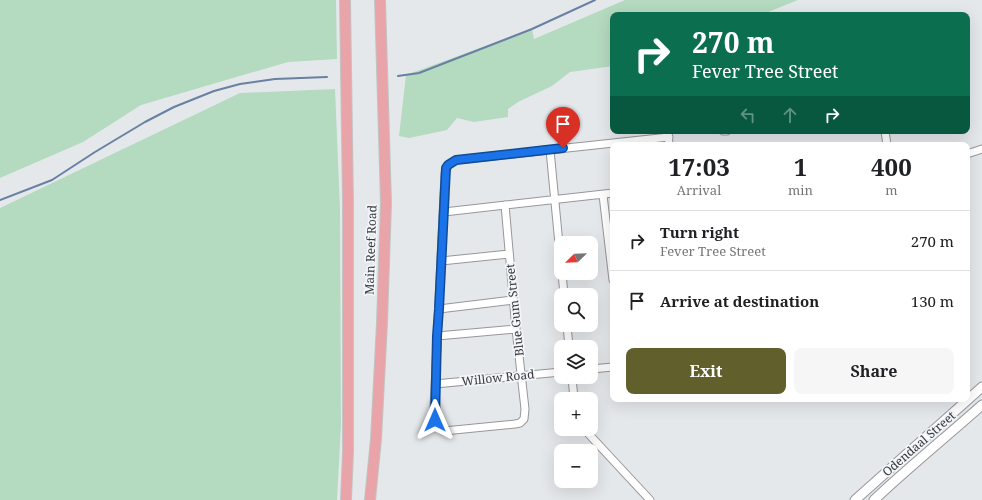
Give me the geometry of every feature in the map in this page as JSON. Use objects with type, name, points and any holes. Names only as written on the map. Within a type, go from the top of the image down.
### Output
[{"type":"main road","name":"Main Reef Road","points":[[345,0],[348,204],[348,452],[346,500]]},
{"type":"main road","name":"Main Reef Road","points":[[370,500],[377,416],[386,203],[380,0]]},
{"type":"street","points":[[435,384],[446,168],[452,162],[668,134]]},
{"type":"street","points":[[970,153],[982,149]]},
{"type":"street","points":[[550,150],[558,236]]},
{"type":"street","points":[[603,194],[610,237]]},
{"type":"street","points":[[444,212],[610,194]]},
{"type":"street","name":"Blue Gum Street","points":[[435,384],[435,420],[438,427],[444,431],[518,424],[524,419],[522,376],[513,300],[505,205]]},
{"type":"street","points":[[442,261],[509,254]]},
{"type":"street","points":[[439,309],[513,300]]},
{"type":"street","points":[[437,336],[516,329]]},
{"type":"street","points":[[598,368],[610,367]]},
{"type":"street","name":"Willow Road","points":[[435,384],[554,373]]},
{"type":"street","name":"Odendaal Street","points":[[970,398],[982,387]]},
{"type":"street","name":"Odendaal Street","points":[[855,500],[965,402]]},
{"type":"street","name":"Odendaal Street","points":[[874,500],[982,405]]},
{"type":"street","points":[[591,436],[650,500]]},
{"type":"green space","points":[[0,0],[336,0],[337,59],[288,62],[141,105],[83,142],[0,178]]},
{"type":"green space","points":[[625,0],[798,0],[768,12],[610,12],[610,66],[570,72],[552,86],[518,102],[508,109],[508,117],[474,122],[457,118],[447,130],[409,138],[399,136],[406,75],[532,29],[534,39]]},
{"type":"green space","points":[[335,89],[340,209],[341,425],[337,500],[0,500],[0,208],[240,93]]},
{"type":"waterway","points":[[398,76],[419,73],[532,29],[595,0]]},
{"type":"waterway","points":[[0,200],[52,180],[145,122],[174,107],[214,91],[240,84],[275,79],[327,77]]},
{"type":"route","points":[[435,420],[434,409],[437,336],[446,168],[456,160],[563,148]]}]
